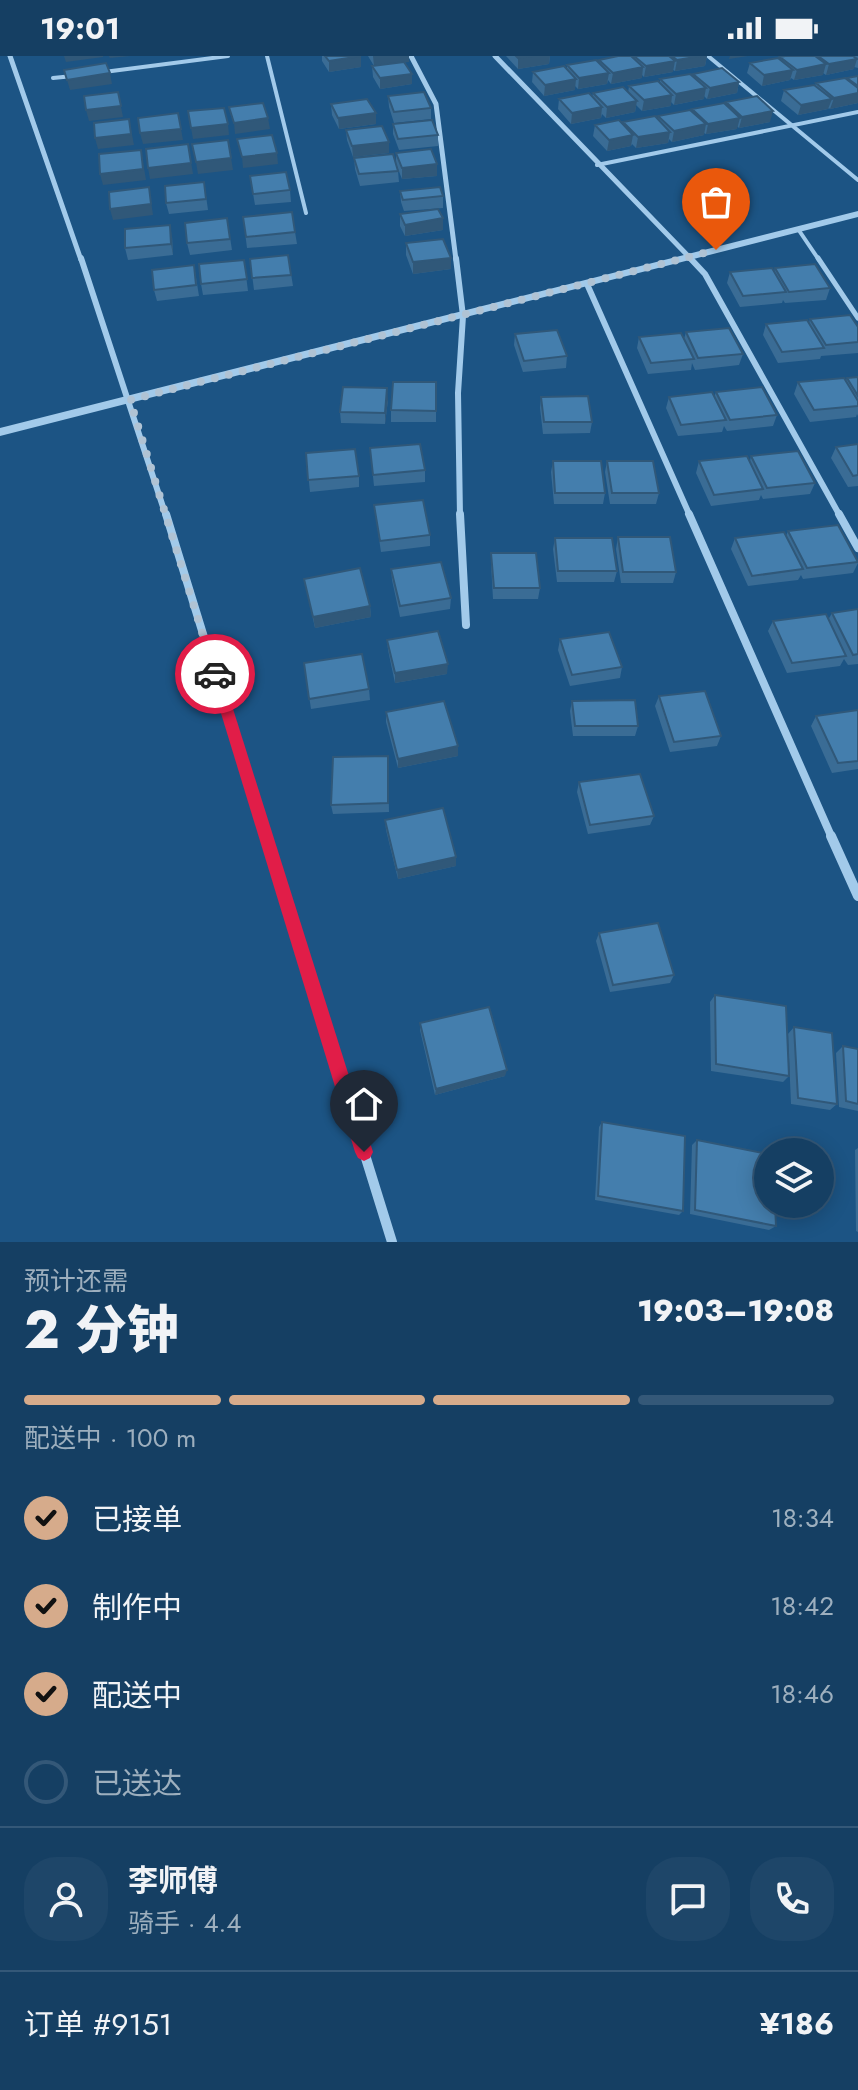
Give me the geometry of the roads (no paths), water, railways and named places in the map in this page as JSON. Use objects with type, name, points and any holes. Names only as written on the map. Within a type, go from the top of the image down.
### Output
[{"type":"street","points":[[10,56],[130,400],[392,1242]]},
{"type":"street","points":[[411,56],[436,104],[463,316],[459,351],[459,490],[466,625]]},
{"type":"street","points":[[495,56],[705,274],[858,548]]},
{"type":"street","points":[[0,432],[858,214]]},
{"type":"street","points":[[587,284],[858,896]]},
{"type":"lane","points":[[97,73],[228,56]]},
{"type":"lane","points":[[267,56],[306,213]]},
{"type":"lane","points":[[708,56],[858,180]]},
{"type":"lane","points":[[53,78],[82,74]]},
{"type":"lane","points":[[597,165],[858,112]]},
{"type":"lane","points":[[798,229],[858,318]]}]
